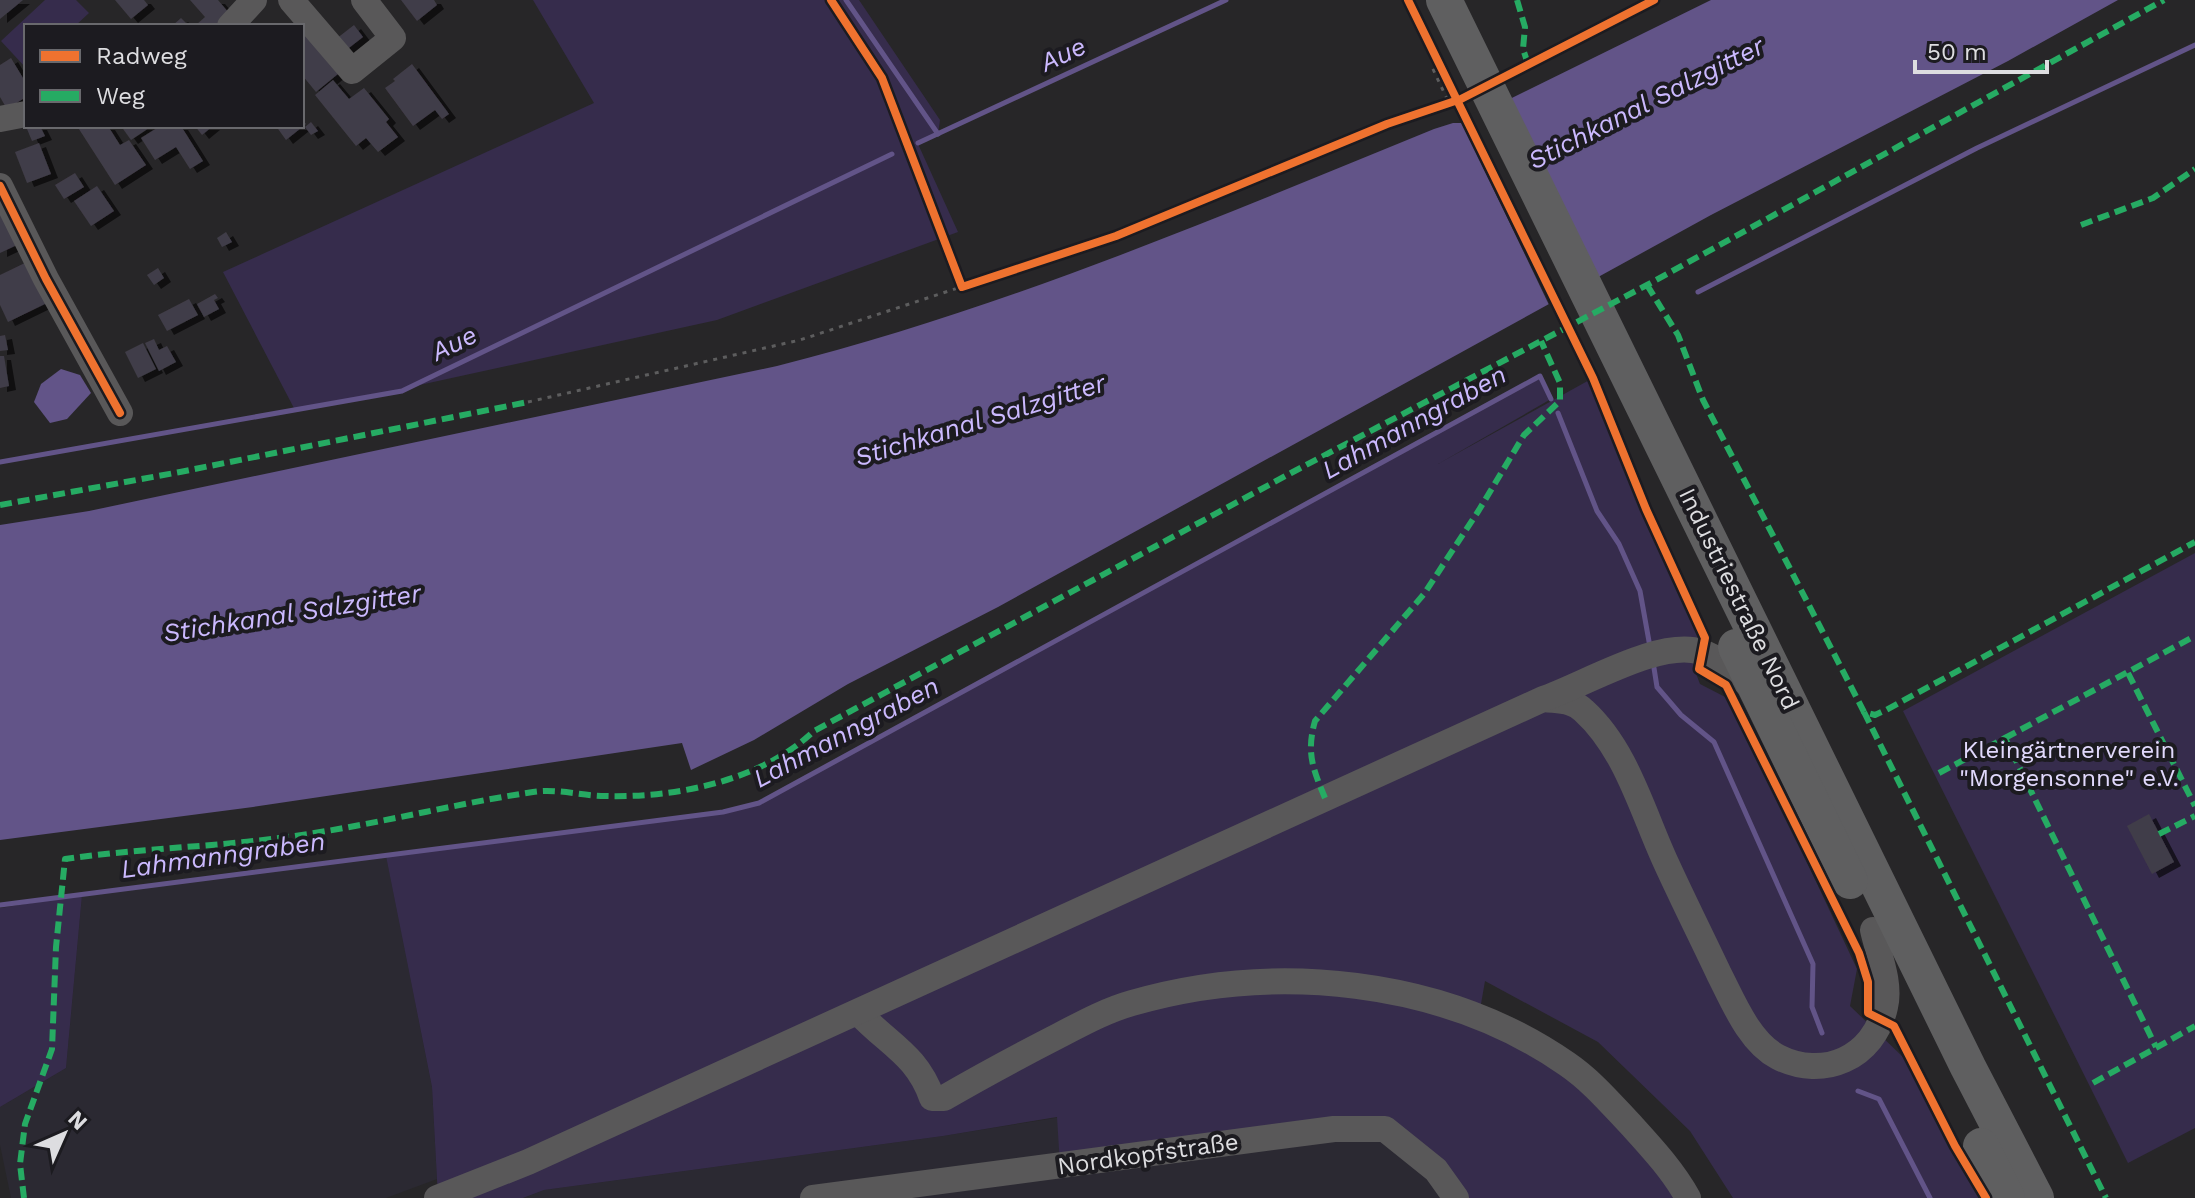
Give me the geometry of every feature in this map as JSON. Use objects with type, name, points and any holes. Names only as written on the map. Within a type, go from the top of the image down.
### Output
[{"type":"highway","name":"Industriestraße Nord","points":[[1424,0],[1595,329],[2036,1198]]},
{"type":"highway","name":"Industriestraße Nord","points":[[1444,0],[1467,83]]},
{"type":"highway","name":"Industriestraße Nord","points":[[1595,329],[1757,692],[2007,1198]]},
{"type":"street","points":[[232,24],[254,0]]},
{"type":"street","points":[[291,0],[352,71],[393,38],[364,0]]},
{"type":"street","points":[[0,119],[24,114]]},
{"type":"street","points":[[0,186],[46,279],[120,413]]},
{"type":"street","points":[[437,1198],[528,1162],[1543,699],[1663,650],[1698,650],[1715,658],[1757,692]]},
{"type":"street","points":[[1625,665],[1602,696],[1602,707],[1620,759],[1667,865],[1743,1024],[1776,1056],[1810,1068],[1842,1063],[1862,1049],[1872,1037],[1886,1005],[1886,986],[1873,930]]},
{"type":"street","points":[[1543,699],[1570,701],[1584,711],[1620,759]]},
{"type":"street","points":[[859,1013],[913,1061],[925,1079],[932,1098],[944,1098],[1090,1019],[1129,1003],[1197,986],[1282,980],[1369,988],[1437,1002],[1482,1019],[1567,1064],[1605,1096],[1646,1141],[1688,1198]]},
{"type":"street","name":"Nordkopfstraße","points":[[813,1198],[1334,1129],[1385,1129],[1436,1170],[1456,1198]]},
{"type":"path","points":[[528,402],[815,335],[1116,236],[1387,124],[1467,83],[1654,0]]},
{"type":"shaded area","points":[[386,855],[432,1087],[437,1179],[386,1198],[11,1198],[0,1145],[0,1107],[66,1068],[82,895]]},
{"type":"shaded area","points":[[1393,1064],[1469,1198],[523,1198],[544,1190],[943,1136]]},
{"type":"green space","points":[[45,0],[76,0],[89,13],[77,24],[24,24],[24,66],[1,41]]},
{"type":"green space","points":[[533,0],[859,0],[940,120],[938,134],[918,144],[958,232],[717,320],[296,412],[223,272],[594,103]]},
{"type":"green space","points":[[1540,376],[1551,399],[1438,464],[1593,378],[1644,510],[1701,632],[1695,671],[1700,684],[1731,700],[1857,969],[1850,1006],[1904,1058],[1981,1198],[1733,1198],[1690,1131],[1598,1042],[1485,981],[1477,1027],[1560,1070],[1647,1157],[1674,1198],[1456,1198],[1385,1129],[1060,1165],[1057,1117],[943,1136],[544,1190],[523,1198],[438,1198],[432,1087],[386,856],[723,812],[759,803]]},
{"type":"green space","name":"Kleingärtnerverein \"Morgensonne\" e.V.","points":[[2195,553],[2195,1128],[2128,1163],[1903,711]]},
{"type":"green space","points":[[82,895],[66,1068],[0,1107],[0,908]]},
{"type":"water","name":"Stichkanal Salzgitter","points":[[1711,0],[2118,0],[2008,61],[1711,215],[998,607],[848,684],[754,740],[691,770],[682,743],[253,807],[0,840],[0,525],[89,511],[777,366],[861,343],[1110,259],[1434,129],[1461,123]]},
{"type":"water","points":[[61,369],[80,375],[91,393],[67,419],[50,423],[34,402],[41,384]]},
{"type":"pier","points":[[1508,98],[1598,281],[1550,307],[1460,119]]},
{"type":"building","points":[[0,0],[23,0],[0,19]]},
{"type":"building","points":[[115,0],[144,0],[148,5],[131,19]]},
{"type":"building","points":[[190,0],[218,0],[229,13],[216,24],[197,24],[205,17]]},
{"type":"building","points":[[401,0],[434,0],[437,5],[417,21]]},
{"type":"building","points":[[354,25],[363,37],[345,51],[336,39]]},
{"type":"building","points":[[304,32],[344,69],[316,92],[304,77]]},
{"type":"building","points":[[11,58],[24,80],[24,98],[7,109],[0,97],[0,65]]},
{"type":"building","points":[[412,64],[449,114],[442,119],[435,110],[413,126],[385,88]]},
{"type":"building","points":[[333,80],[349,99],[364,88],[389,119],[386,122],[398,137],[378,152],[366,138],[356,146],[315,95]]},
{"type":"building","points":[[311,122],[318,131],[311,135],[305,127]]},
{"type":"building","points":[[41,128],[45,136],[32,141],[27,129]]},
{"type":"building","points":[[78,128],[109,128],[120,145],[129,140],[146,165],[115,185]]},
{"type":"building","points":[[122,128],[149,128],[131,140]]},
{"type":"building","points":[[157,128],[182,128],[203,161],[190,169],[176,147],[155,160],[141,138]]},
{"type":"building","points":[[197,128],[211,128],[202,135]]},
{"type":"building","points":[[277,128],[301,128],[286,140]]},
{"type":"building","points":[[39,143],[51,174],[27,183],[15,152]]},
{"type":"building","points":[[75,173],[84,187],[64,199],[55,185]]},
{"type":"building","points":[[97,186],[114,211],[91,226],[74,201]]},
{"type":"building","points":[[0,207],[19,244],[0,253]]},
{"type":"building","points":[[226,232],[232,242],[222,247],[217,238]]},
{"type":"building","points":[[29,261],[49,302],[8,322],[0,305],[0,275]]},
{"type":"building","points":[[158,268],[164,278],[154,285],[147,275]]},
{"type":"building","points":[[215,294],[218,298],[214,300],[219,309],[204,317],[197,304]]},
{"type":"building","points":[[189,299],[198,315],[167,331],[158,315]]},
{"type":"building","points":[[5,335],[8,350],[0,351],[0,336]]},
{"type":"building","points":[[154,339],[159,350],[167,346],[176,362],[159,371],[145,343]]},
{"type":"building","points":[[143,343],[156,369],[138,378],[125,352]]},
{"type":"building","points":[[0,356],[4,356],[9,386],[0,388]]},
{"type":"building","points":[[2149,814],[2174,862],[2152,874],[2127,826]]},
{"type":"waterway","points":[[846,0],[938,134]]},
{"type":"waterway","name":"Aue","points":[[918,143],[1226,0]]},
{"type":"waterway","name":"Lahmanngraben","points":[[1698,292],[1977,148],[2195,45]]},
{"type":"waterway","name":"Aue","points":[[0,462],[402,391],[892,154]]},
{"type":"waterway","name":"Lahmanngraben","points":[[0,905],[723,812],[759,803],[1540,376],[1551,399]]},
{"type":"waterway","points":[[1558,413],[1597,511],[1619,544],[1640,591],[1650,647]]},
{"type":"waterway","points":[[1654,668],[1657,687],[1681,715],[1714,742],[1813,964],[1812,1007],[1822,1033]]},
{"type":"waterway","points":[[1858,1091],[1879,1099],[1930,1198]]},
{"type":"marked path","points":[[1517,0],[1525,27],[1523,49],[1528,64]]},
{"type":"marked path","points":[[24,1198],[20,1164],[25,1124],[52,1049],[56,947],[65,859],[294,836],[542,791],[605,796],[660,794],[716,783],[743,774],[769,763],[814,731],[1647,285],[2164,0]]},
{"type":"marked path","points":[[2081,225],[2153,198],[2195,169]]},
{"type":"marked path","points":[[1647,285],[1678,335],[1703,400],[1864,712],[1875,715],[1886,710],[2195,542]]},
{"type":"marked path","points":[[1325,798],[1312,761],[1311,742],[1315,721],[1424,594],[1524,435],[1560,401],[1560,383],[1541,341]]},
{"type":"marked path","points":[[0,505],[528,402]]},
{"type":"marked path","points":[[2005,738],[2195,636]]},
{"type":"marked path","points":[[2128,673],[2195,806]]},
{"type":"marked path","points":[[1864,712],[2106,1198]]},
{"type":"marked path","points":[[1939,773],[2005,738],[2156,1047]]},
{"type":"marked path","points":[[2159,834],[2195,816]]},
{"type":"marked path","points":[[2093,1083],[2195,1026]]},
{"type":"cycle path","points":[[831,0],[882,78],[962,287],[1116,236],[1387,124],[1461,99],[1654,0]]},
{"type":"cycle path","points":[[1408,0],[1593,378],[1646,509],[1705,638],[1699,669],[1726,685],[1859,953],[1868,982],[1868,1013],[1894,1026],[1955,1146],[1986,1198]]},
{"type":"cycle path","points":[[0,186],[46,279],[120,413]]}]
